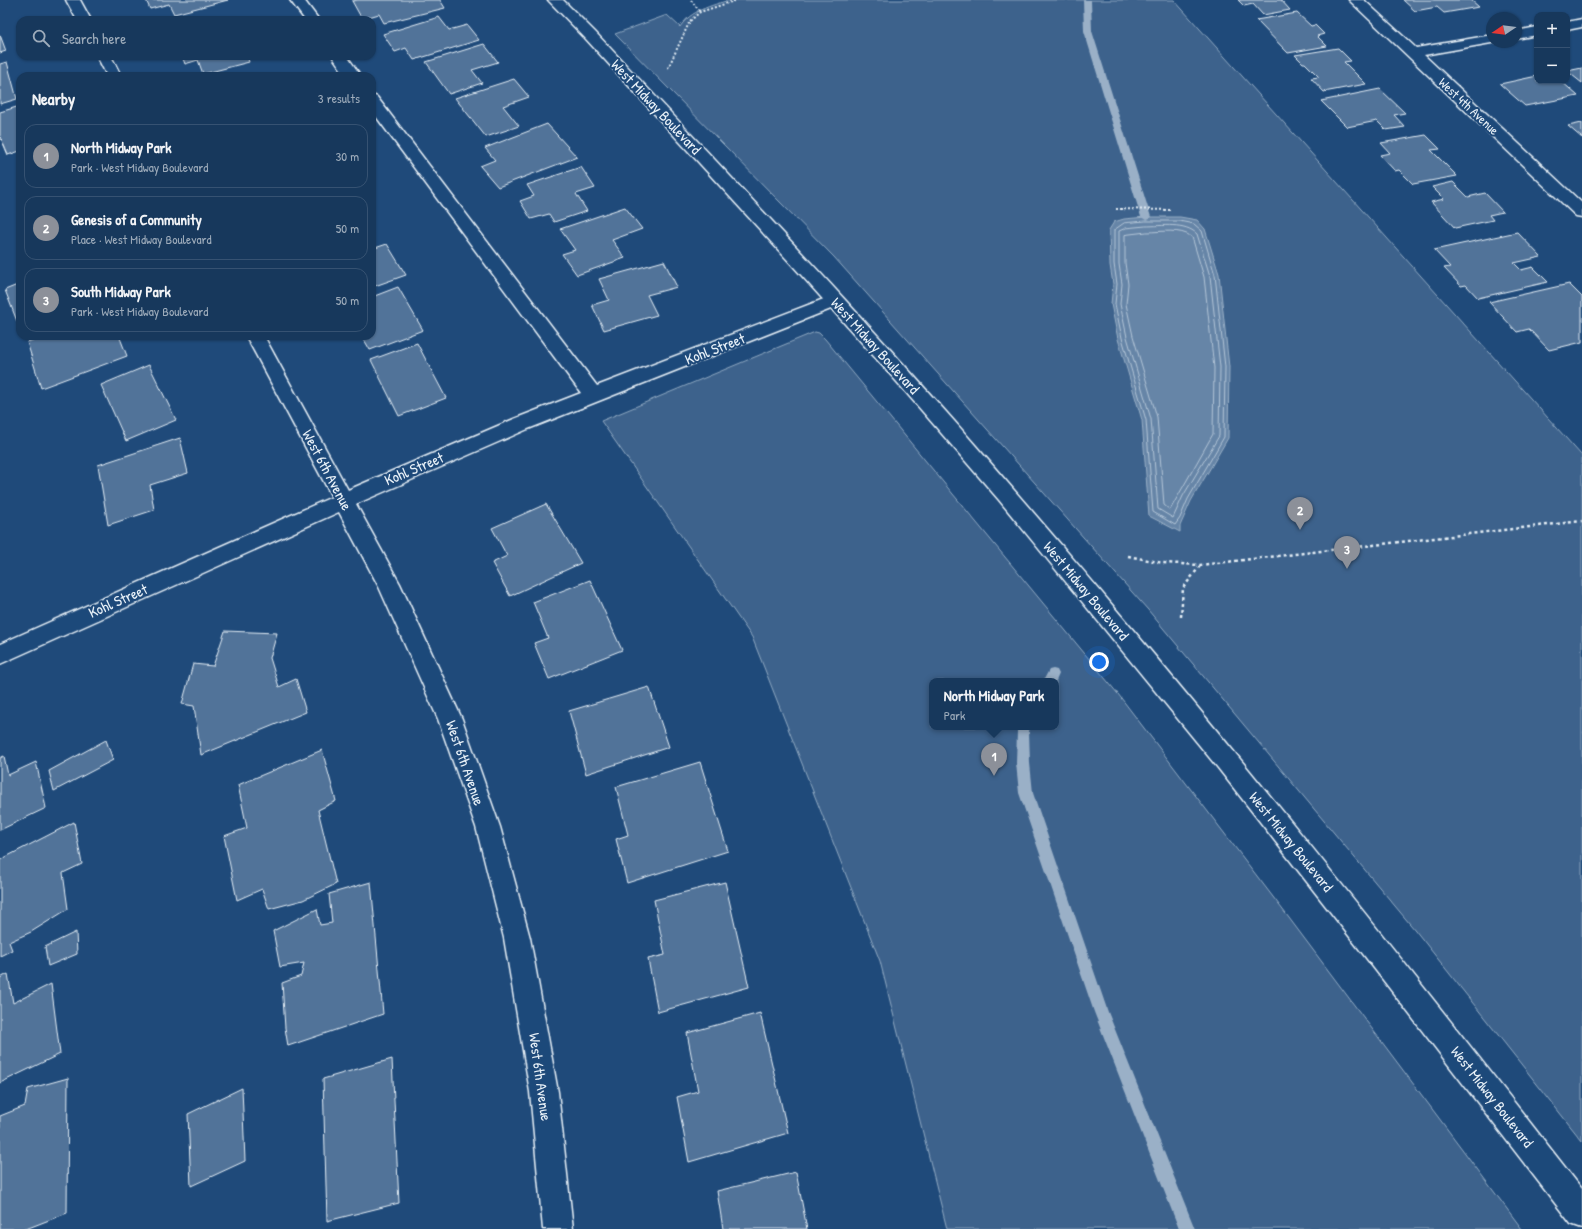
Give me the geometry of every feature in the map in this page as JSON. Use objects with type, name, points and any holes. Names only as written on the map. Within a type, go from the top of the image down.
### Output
[{"type":"street","points":[[73,0],[82,16]]},
{"type":"street","points":[[297,0],[309,16]]},
{"type":"street","name":"West Midway Boulevard","points":[[555,0],[590,35],[835,301],[1005,493],[1181,705],[1411,993],[1582,1213]]},
{"type":"street","name":"West 4th Avenue","points":[[1356,0],[1582,212]]},
{"type":"street","points":[[1570,25],[1582,23]]},
{"type":"street","points":[[1522,34],[1534,32]]},
{"type":"street","points":[[1412,53],[1486,40]]},
{"type":"street","points":[[106,60],[112,72]]},
{"type":"street","points":[[342,60],[351,72]]},
{"type":"street","points":[[376,105],[594,396]]},
{"type":"street","name":"Kohl Street","points":[[0,654],[343,500],[506,430],[835,301]]},
{"type":"street","name":"West 6th Avenue","points":[[257,340],[389,584],[450,719],[488,827],[517,938],[544,1092],[558,1229]]},
{"type":"path","points":[[691,0],[700,12]]},
{"type":"path","points":[[668,68],[690,21],[700,12],[737,0]]},
{"type":"path","points":[[1116,209],[1171,210]]},
{"type":"path","points":[[1128,556],[1163,563],[1200,565],[1582,521]]},
{"type":"path","points":[[1181,617],[1183,588],[1200,565]]},
{"type":"shaded area","points":[[729,0],[1174,0],[1582,456],[1582,1141],[1415,930],[1148,610],[834,257],[615,34],[667,15],[680,27],[690,16],[702,9]]},
{"type":"shaded area","points":[[815,332],[819,333],[825,339],[1118,694],[1289,918],[1522,1229],[947,1229],[880,961],[752,637],[601,421]]},
{"type":"water","points":[[1146,217],[1180,217],[1197,220],[1205,229],[1219,274],[1229,367],[1228,438],[1191,501],[1180,526],[1180,532],[1149,516],[1142,420],[1118,339],[1111,304],[1113,284],[1110,265],[1109,230],[1114,222],[1124,219]]},
{"type":"building","points":[[146,0],[228,0],[174,14],[169,4],[150,9]]},
{"type":"building","points":[[440,0],[445,8],[384,23],[379,14],[372,16],[360,16],[352,1]]},
{"type":"building","points":[[1238,0],[1281,0],[1290,10],[1263,15],[1253,4],[1244,6]]},
{"type":"building","points":[[1403,0],[1471,0],[1479,7],[1444,13],[1437,7],[1415,11]]},
{"type":"building","points":[[1297,13],[1311,26],[1315,25],[1324,34],[1317,36],[1327,46],[1288,53],[1256,20]]},
{"type":"building","points":[[439,17],[449,30],[467,25],[479,40],[414,60],[406,48],[395,52],[383,34]]},
{"type":"building","points":[[0,35],[6,51],[0,53]]},
{"type":"building","points":[[484,44],[498,62],[472,70],[482,83],[449,94],[426,62]]},
{"type":"building","points":[[1338,48],[1351,61],[1344,62],[1366,84],[1324,92],[1311,78],[1319,77],[1295,55]]},
{"type":"building","points":[[184,60],[198,60],[185,64]]},
{"type":"building","points":[[198,60],[248,60],[249,62],[211,72],[202,72]]},
{"type":"building","points":[[7,62],[16,99],[0,104],[0,64]]},
{"type":"building","points":[[1582,68],[1582,83],[1570,73],[1570,70]]},
{"type":"building","points":[[1534,77],[1534,84],[1564,84],[1578,96],[1525,106],[1500,84]]},
{"type":"building","points":[[514,79],[529,97],[503,106],[519,126],[486,137],[455,98]]},
{"type":"building","points":[[1380,89],[1405,113],[1394,115],[1405,127],[1386,130],[1377,121],[1347,127],[1321,101]]},
{"type":"building","points":[[16,107],[16,152],[8,155],[0,136],[0,112]]},
{"type":"building","points":[[1582,123],[1582,138],[1568,126]]},
{"type":"building","points":[[547,124],[577,157],[498,187],[480,166],[495,160],[485,148]]},
{"type":"building","points":[[1426,135],[1440,149],[1431,150],[1457,176],[1413,184],[1399,170],[1395,171],[1380,155],[1390,153],[1381,143]]},
{"type":"building","points":[[581,167],[595,188],[576,194],[587,211],[554,222],[549,214],[531,219],[520,201],[534,196],[527,185]]},
{"type":"building","points":[[1453,182],[1468,197],[1485,193],[1503,212],[1489,215],[1493,220],[1455,228],[1431,202],[1444,199],[1432,187]]},
{"type":"building","points":[[625,207],[642,229],[612,240],[625,258],[577,275],[562,254],[575,250],[560,229]]},
{"type":"building","points":[[1517,232],[1541,257],[1514,263],[1521,270],[1533,267],[1548,282],[1478,298],[1466,285],[1461,286],[1444,268],[1450,267],[1434,250]]},
{"type":"building","points":[[387,244],[406,275],[376,286],[376,248]]},
{"type":"building","points":[[664,261],[677,287],[647,295],[657,315],[604,330],[592,305],[609,300],[599,279]]},
{"type":"building","points":[[1569,284],[1582,297],[1582,342],[1549,350],[1529,329],[1517,332],[1489,302]]},
{"type":"building","points":[[16,286],[16,319],[5,290]]},
{"type":"building","points":[[398,287],[423,330],[370,350],[364,340],[376,340],[376,295]]},
{"type":"building","points":[[33,340],[121,340],[127,356],[41,388],[27,342]]},
{"type":"building","points":[[417,343],[446,398],[399,416],[371,360]]},
{"type":"building","points":[[149,365],[176,420],[126,441],[101,385]]},
{"type":"building","points":[[180,438],[188,473],[150,485],[154,510],[108,525],[98,465]]},
{"type":"building","points":[[546,504],[581,563],[510,596],[492,563],[507,556],[492,528]]},
{"type":"building","points":[[590,580],[622,650],[549,679],[534,643],[548,638],[533,602]]},
{"type":"building","points":[[225,631],[277,633],[270,658],[279,687],[296,679],[306,712],[201,755],[194,706],[182,704],[193,664],[213,666]]},
{"type":"building","points":[[649,687],[669,747],[586,774],[569,711]]},
{"type":"building","points":[[106,740],[113,760],[54,791],[49,771]]},
{"type":"building","points":[[322,750],[336,801],[318,810],[336,884],[303,900],[269,909],[262,889],[237,900],[224,836],[247,828],[238,785]]},
{"type":"building","points":[[4,756],[8,775],[36,762],[46,808],[0,830],[0,758]]},
{"type":"building","points":[[700,762],[728,851],[627,883],[616,839],[628,835],[616,787]]},
{"type":"building","points":[[74,822],[82,864],[63,873],[68,909],[31,932],[9,942],[12,950],[0,956],[0,860]]},
{"type":"building","points":[[371,882],[383,1014],[288,1046],[285,1028],[282,983],[301,976],[304,963],[280,967],[273,931],[317,909],[320,925],[332,923],[329,894]]},
{"type":"building","points":[[725,882],[749,987],[658,1012],[648,959],[665,955],[654,900]]},
{"type":"building","points":[[76,932],[77,954],[48,966],[45,947]]},
{"type":"building","points":[[8,974],[13,1003],[51,984],[60,1054],[0,1083],[0,978]]},
{"type":"building","points":[[760,1013],[788,1133],[689,1162],[677,1097],[698,1091],[687,1033]]},
{"type":"building","points":[[392,1059],[399,1203],[327,1221],[323,1079]]},
{"type":"building","points":[[68,1078],[67,1213],[26,1229],[0,1229],[0,1116],[25,1106],[28,1089]]},
{"type":"building","points":[[242,1088],[245,1161],[191,1186],[188,1114]]},
{"type":"building","points":[[796,1172],[807,1229],[723,1229],[717,1191]]},
{"type":"waterway","points":[[1087,0],[1088,31],[1146,217]]},
{"type":"waterway","points":[[1051,678],[1053,674]]},
{"type":"waterway","points":[[1024,730],[1023,763],[1026,793],[1101,1012],[1187,1229]]},
{"type":"place","name":"Genesis of a Community","points":[[1300,530]]},
{"type":"place","name":"South Midway Park","points":[[1347,569]]},
{"type":"place","name":"North Midway Park","points":[[994,776]]}]
